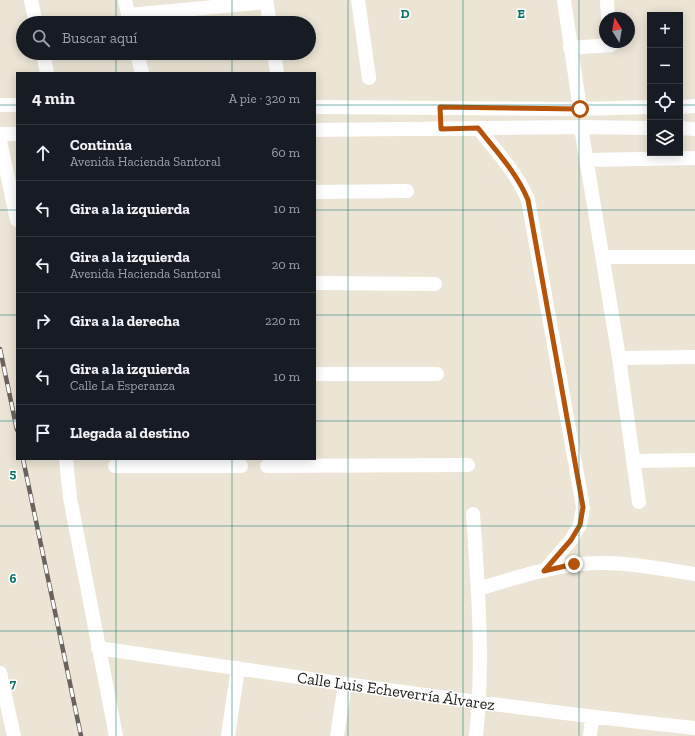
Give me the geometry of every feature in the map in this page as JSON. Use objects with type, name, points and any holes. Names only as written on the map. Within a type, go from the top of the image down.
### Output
[{"type":"street","points":[[31,0],[34,16]]},
{"type":"street","points":[[125,0],[129,16]]},
{"type":"street","points":[[358,0],[369,78]]},
{"type":"street","points":[[564,0],[580,109]]},
{"type":"street","points":[[607,0],[608,12]]},
{"type":"street","points":[[153,16],[266,1],[269,16]]},
{"type":"street","points":[[570,48],[599,46]]},
{"type":"street","points":[[45,60],[48,72]]},
{"type":"street","points":[[139,60],[142,72]]},
{"type":"street","points":[[275,60],[278,72]]},
{"type":"street","points":[[0,105],[16,105]]},
{"type":"street","points":[[683,107],[695,106]]},
{"type":"street","points":[[316,107],[580,109],[647,107]]},
{"type":"street","points":[[440,107],[441,129]]},
{"type":"street","points":[[316,130],[581,127],[647,128]]},
{"type":"street","points":[[581,127],[619,358],[639,502]]},
{"type":"street","points":[[478,128],[514,174],[522,186],[528,200],[583,507],[580,525],[571,540],[544,571]]},
{"type":"street","points":[[683,128],[695,128]]},
{"type":"street","points":[[0,134],[16,134]]},
{"type":"street","points":[[0,141],[16,215]]},
{"type":"street","points":[[587,160],[695,158]]},
{"type":"street","points":[[316,192],[407,191]]},
{"type":"street","points":[[602,257],[695,257]]},
{"type":"street","points":[[316,283],[435,284]]},
{"type":"street","points":[[619,358],[695,357]]},
{"type":"street","points":[[316,374],[437,374]]},
{"type":"street","points":[[66,460],[70,498],[116,736]]},
{"type":"street","points":[[634,461],[695,460]]},
{"type":"street","points":[[115,466],[209,462],[241,466]]},
{"type":"street","points":[[267,466],[301,462],[468,465]]},
{"type":"street","points":[[473,514],[478,589],[480,703],[476,736]]},
{"type":"street","points":[[478,589],[574,564],[606,563],[695,574]]},
{"type":"street","name":"Calle Luis Echeverría Álvarez","points":[[98,648],[480,703],[689,730]]},
{"type":"street","points":[[228,736],[238,668]]},
{"type":"street","points":[[0,673],[14,736]]},
{"type":"street","points":[[337,736],[345,684]]},
{"type":"street","points":[[590,736],[592,717]]},
{"type":"railway","points":[[0,349],[16,425]]},
{"type":"railway","points":[[23,460],[81,736]]},
{"type":"route","points":[[574,564],[544,571],[571,540],[580,525],[583,507],[528,200],[522,186],[514,174],[478,128],[441,129],[440,107],[580,109]]}]
